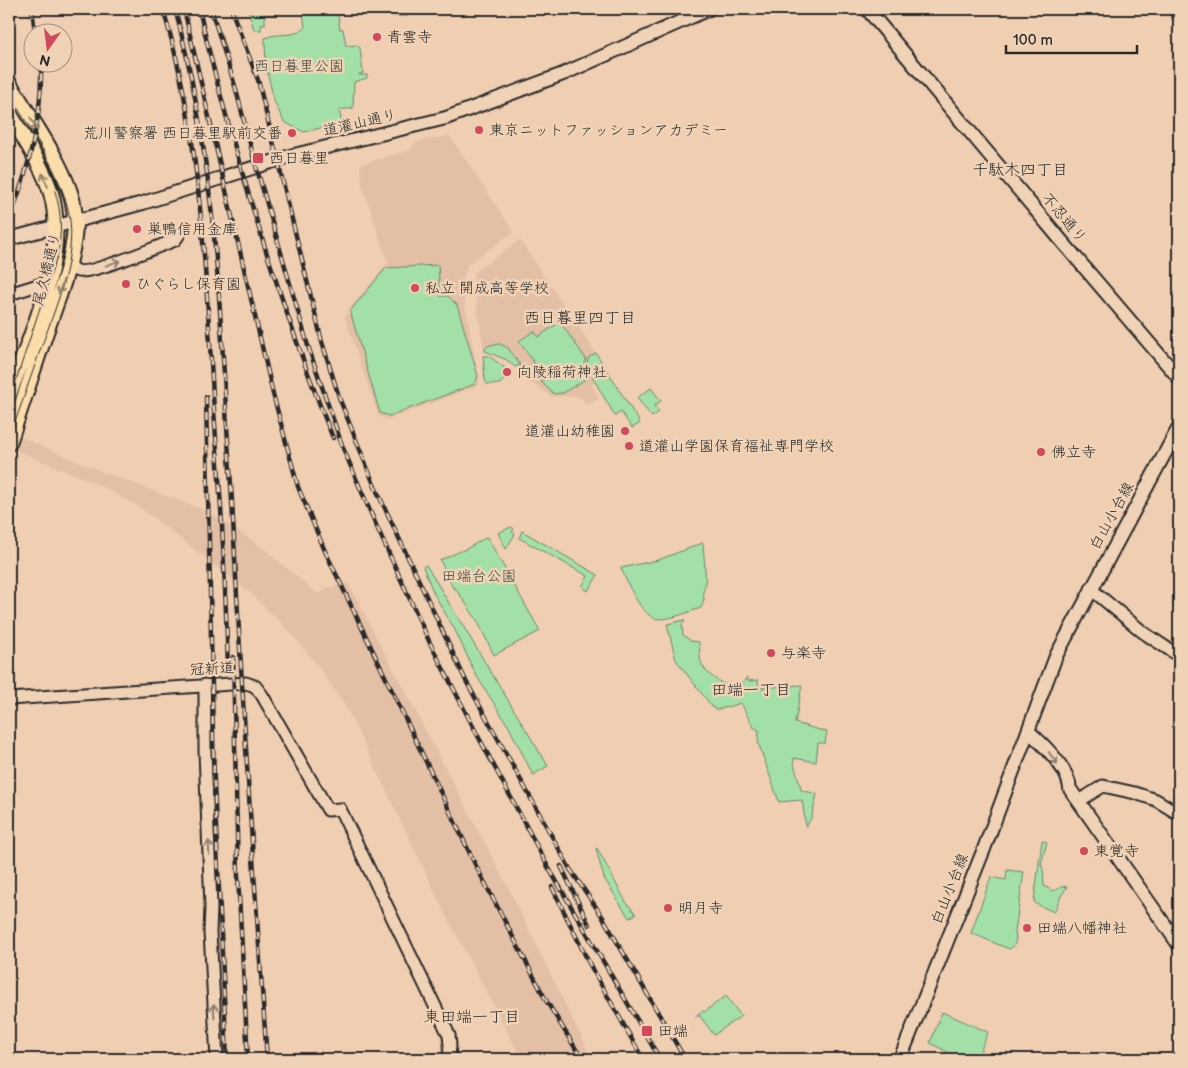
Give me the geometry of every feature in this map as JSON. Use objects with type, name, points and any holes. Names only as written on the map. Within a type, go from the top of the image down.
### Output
[{"type":"main road","name":"道灌山通り","points":[[9,239],[143,203],[284,157],[446,118],[563,74],[709,9]]},
{"type":"main road","name":"不忍通り","points":[[867,9],[1179,378]]},
{"type":"main road","name":"尾久橋通り","points":[[9,83],[59,167],[73,204],[74,222],[68,264],[9,443]]},
{"type":"main road","name":"尾久橋通り","points":[[9,112],[45,177],[53,204],[56,227],[56,244],[48,282],[9,395]]},
{"type":"main road","name":"白山小台線","points":[[900,1059],[984,849],[1056,656],[1179,427]]},
{"type":"main road","points":[[1028,731],[1052,755],[1070,782],[1070,789],[1179,946]]},
{"type":"street","points":[[1175,9],[1179,16]]},
{"type":"street","points":[[68,264],[78,272],[84,272],[175,240],[180,233]]},
{"type":"street","points":[[9,294],[48,282]]},
{"type":"street","points":[[1091,589],[1144,633],[1179,656]]},
{"type":"street","name":"冠新道","points":[[9,699],[205,684],[246,683],[257,688],[328,810],[340,809],[449,1035],[449,1059]]},
{"type":"street","points":[[205,684],[205,751],[212,906],[210,932],[217,1059]]},
{"type":"street","points":[[1079,801],[1103,786],[1136,793],[1156,800],[1179,814]]},
{"type":"shaded area","name":"私立 開成高等学校","points":[[449,135],[514,232],[468,264],[464,277],[464,300],[480,384],[387,420],[378,415],[345,318],[348,310],[388,263],[362,184],[360,166],[410,150],[415,143]]},
{"type":"shaded area","points":[[520,240],[595,352],[588,357],[585,366],[594,383],[592,385],[599,399],[586,405],[582,398],[573,396],[552,397],[526,379],[512,357],[484,350],[473,280],[475,272]]},
{"type":"shaded area","points":[[9,432],[101,471],[201,509],[220,519],[260,546],[318,594],[327,588],[348,583],[508,887],[592,1059],[522,1059],[446,915],[348,711],[321,670],[291,633],[250,593],[154,518],[134,504],[95,483],[9,447]]},
{"type":"green space","points":[[248,9],[276,9],[277,15],[265,15],[265,25],[261,25],[261,30],[254,30]]},
{"type":"green space","name":"西日暮里公園","points":[[337,9],[340,29],[343,29],[346,46],[357,45],[360,48],[363,73],[359,75],[367,75],[367,78],[354,82],[353,108],[339,110],[342,123],[304,132],[284,122],[274,101],[266,66],[265,38],[301,31],[305,28],[303,12]]},
{"type":"green space","points":[[393,9],[407,9],[408,16],[393,16]]},
{"type":"green space","points":[[438,265],[440,296],[448,296],[457,305],[478,376],[475,384],[389,416],[380,413],[350,311],[386,268]]},
{"type":"green space","points":[[560,322],[586,359],[584,366],[589,377],[563,393],[554,394],[541,382],[545,379],[519,341],[534,331],[538,337]]},
{"type":"green space","points":[[500,344],[508,348],[520,365],[515,367],[507,360],[485,351],[485,348],[490,345]]},
{"type":"green space","points":[[596,353],[640,423],[632,428],[621,412],[615,416],[586,366],[589,357]]},
{"type":"green space","points":[[483,356],[489,356],[505,368],[505,378],[500,384],[487,384]]},
{"type":"green space","points":[[651,388],[661,401],[654,406],[659,412],[652,417],[637,398]]},
{"type":"green space","points":[[511,527],[514,529],[512,532],[515,534],[506,549],[498,533]]},
{"type":"green space","points":[[522,531],[598,575],[588,591],[582,587],[588,576],[519,538]]},
{"type":"green space","name":"田端台公園","points":[[487,537],[540,631],[494,655],[477,620],[455,588],[453,588],[440,560],[468,548]]},
{"type":"green space","points":[[703,543],[706,583],[701,608],[664,619],[653,617],[647,613],[636,599],[621,568],[658,560]]},
{"type":"green space","points":[[426,565],[548,766],[533,775],[509,727],[476,675],[455,630],[434,594],[423,567]]},
{"type":"green space","points":[[685,620],[682,625],[683,635],[691,641],[699,642],[701,663],[704,668],[712,677],[733,689],[739,688],[747,677],[748,681],[758,680],[759,688],[802,685],[795,723],[827,732],[825,743],[818,743],[816,762],[794,758],[801,790],[817,794],[812,816],[806,827],[802,800],[779,802],[758,742],[759,730],[753,727],[741,703],[717,710],[713,708],[676,660],[667,624]]},
{"type":"green space","points":[[1042,841],[1047,842],[1041,864],[1044,886],[1053,891],[1064,886],[1067,887],[1054,912],[1036,904],[1034,901]]},
{"type":"green space","points":[[597,848],[626,902],[636,914],[629,918],[604,878]]},
{"type":"green space","points":[[1007,870],[1024,872],[1015,931],[1016,940],[1014,946],[1009,949],[971,933],[991,877],[1006,880]]},
{"type":"green space","points":[[726,996],[741,1016],[714,1035],[700,1016],[695,1016],[704,1012]]},
{"type":"green space","points":[[942,1012],[988,1032],[977,1059],[961,1059],[930,1043]]},
{"type":"tram line","points":[[9,94],[42,148],[56,176],[67,205],[70,224],[68,263],[63,283],[9,438]]},
{"type":"tram line","points":[[9,402],[57,256],[61,223],[55,191]]},
{"type":"railway","points":[[32,9],[34,22]]},
{"type":"railway","points":[[163,9],[176,56],[186,104],[204,249],[225,580],[228,667]]},
{"type":"railway","points":[[175,9],[196,103],[204,151],[215,247],[248,789],[267,1059]]},
{"type":"railway","points":[[184,9],[273,394],[298,487],[325,551],[475,864],[547,1002],[582,1059]]},
{"type":"railway","points":[[199,9],[230,131],[266,251],[306,369],[333,438]]},
{"type":"railway","points":[[211,9],[235,86],[308,346],[343,448],[429,641],[478,736],[547,865],[660,1059]]},
{"type":"railway","points":[[231,9],[258,80],[322,342],[340,400],[375,487],[466,681],[570,869],[602,916],[685,1059]]},
{"type":"railway","points":[[9,221],[33,143],[40,103],[41,72]]},
{"type":"railway","points":[[206,397],[214,783],[227,1059]]},
{"type":"railway","points":[[233,657],[238,876],[248,1059]]},
{"type":"railway","points":[[561,866],[589,925]]},
{"type":"railway","points":[[552,887],[590,965],[643,1059]]},
{"type":"place","name":"青雲寺","points":[[377,37]]},
{"type":"place","name":"東京ニットファッションアカデミー","points":[[479,130]]},
{"type":"place","name":"荒川警察署 西日暮里駅前交番","points":[[292,133]]},
{"type":"place","name":"西日暮里","points":[[258,158]]},
{"type":"place","name":"巣鴨信用金庫","points":[[137,229]]},
{"type":"place","name":"ひぐらし保育園","points":[[126,284]]},
{"type":"place","name":"私立 開成高等学校","points":[[415,288]]},
{"type":"place","name":"向陵稲荷神社","points":[[507,372]]},
{"type":"place","name":"道灌山幼稚園","points":[[625,431]]},
{"type":"place","name":"道灌山学園保育福祉専門学校","points":[[629,446]]},
{"type":"place","name":"佛立寺","points":[[1041,452]]},
{"type":"place","name":"与楽寺","points":[[771,653]]},
{"type":"place","name":"東覚寺","points":[[1084,851]]},
{"type":"place","name":"明月寺","points":[[668,908]]},
{"type":"place","name":"田端八幡神社","points":[[1027,928]]},
{"type":"place","name":"田端","points":[[647,1031]]},
{"type":"district","name":"千駄木四丁目","points":[[1020,170]]},
{"type":"district","name":"西日暮里四丁目","points":[[580,318]]},
{"type":"district","name":"田端一丁目","points":[[751,690]]},
{"type":"district","name":"東田端一丁目","points":[[472,1017]]}]
